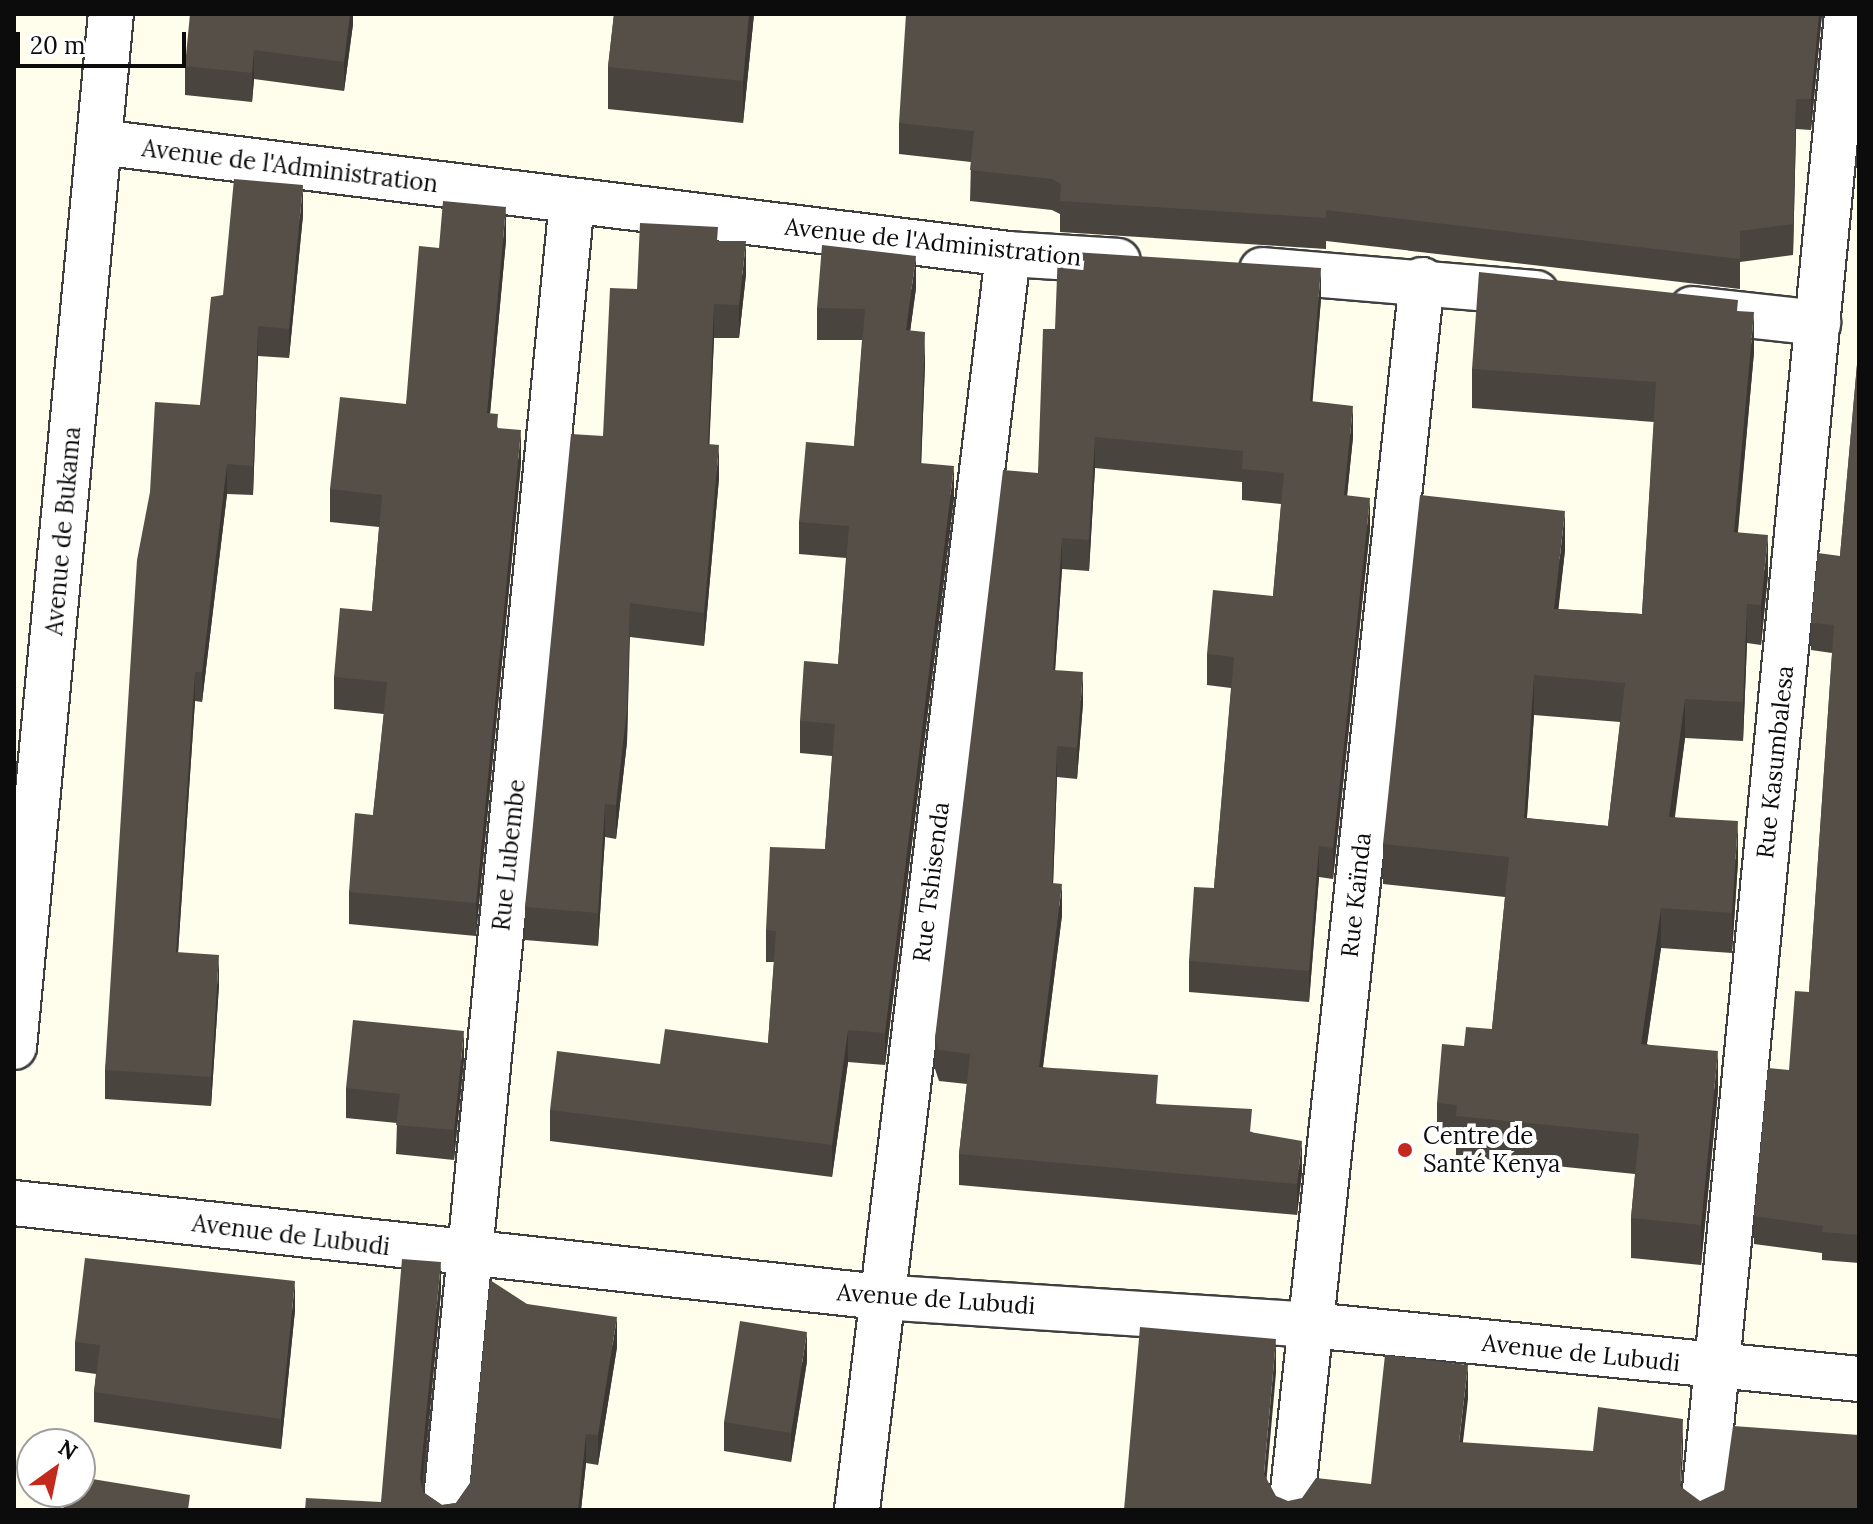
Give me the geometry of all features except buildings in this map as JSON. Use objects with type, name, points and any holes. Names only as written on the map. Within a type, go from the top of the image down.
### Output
[{"type":"street","name":"Avenue de Bukama","points":[[14,1047],[111,14]]},
{"type":"street","name":"Rue Kasumbalesa","points":[[1703,1510],[1847,14]]},
{"type":"street","name":"Avenue de l'Administration","points":[[99,142],[1008,254],[1167,264]]},
{"type":"street","name":"Rue Lubembe","points":[[445,1510],[572,201]]},
{"type":"street","name":"Rue Tshisenda","points":[[857,1510],[880,1297],[1008,254]]},
{"type":"street","points":[[1215,267],[1422,280],[1580,297]]},
{"type":"street","name":"Rue Kaïnda","points":[[1291,1510],[1422,280]]},
{"type":"street","points":[[1644,304],[1818,323]]},
{"type":"street","name":"Avenue de Lubudi","points":[[14,1203],[470,1256],[880,1297],[1310,1325],[1859,1379]]},
{"type":"place","name":"Centre de Santé Kenya","points":[[1405,1150]]}]
